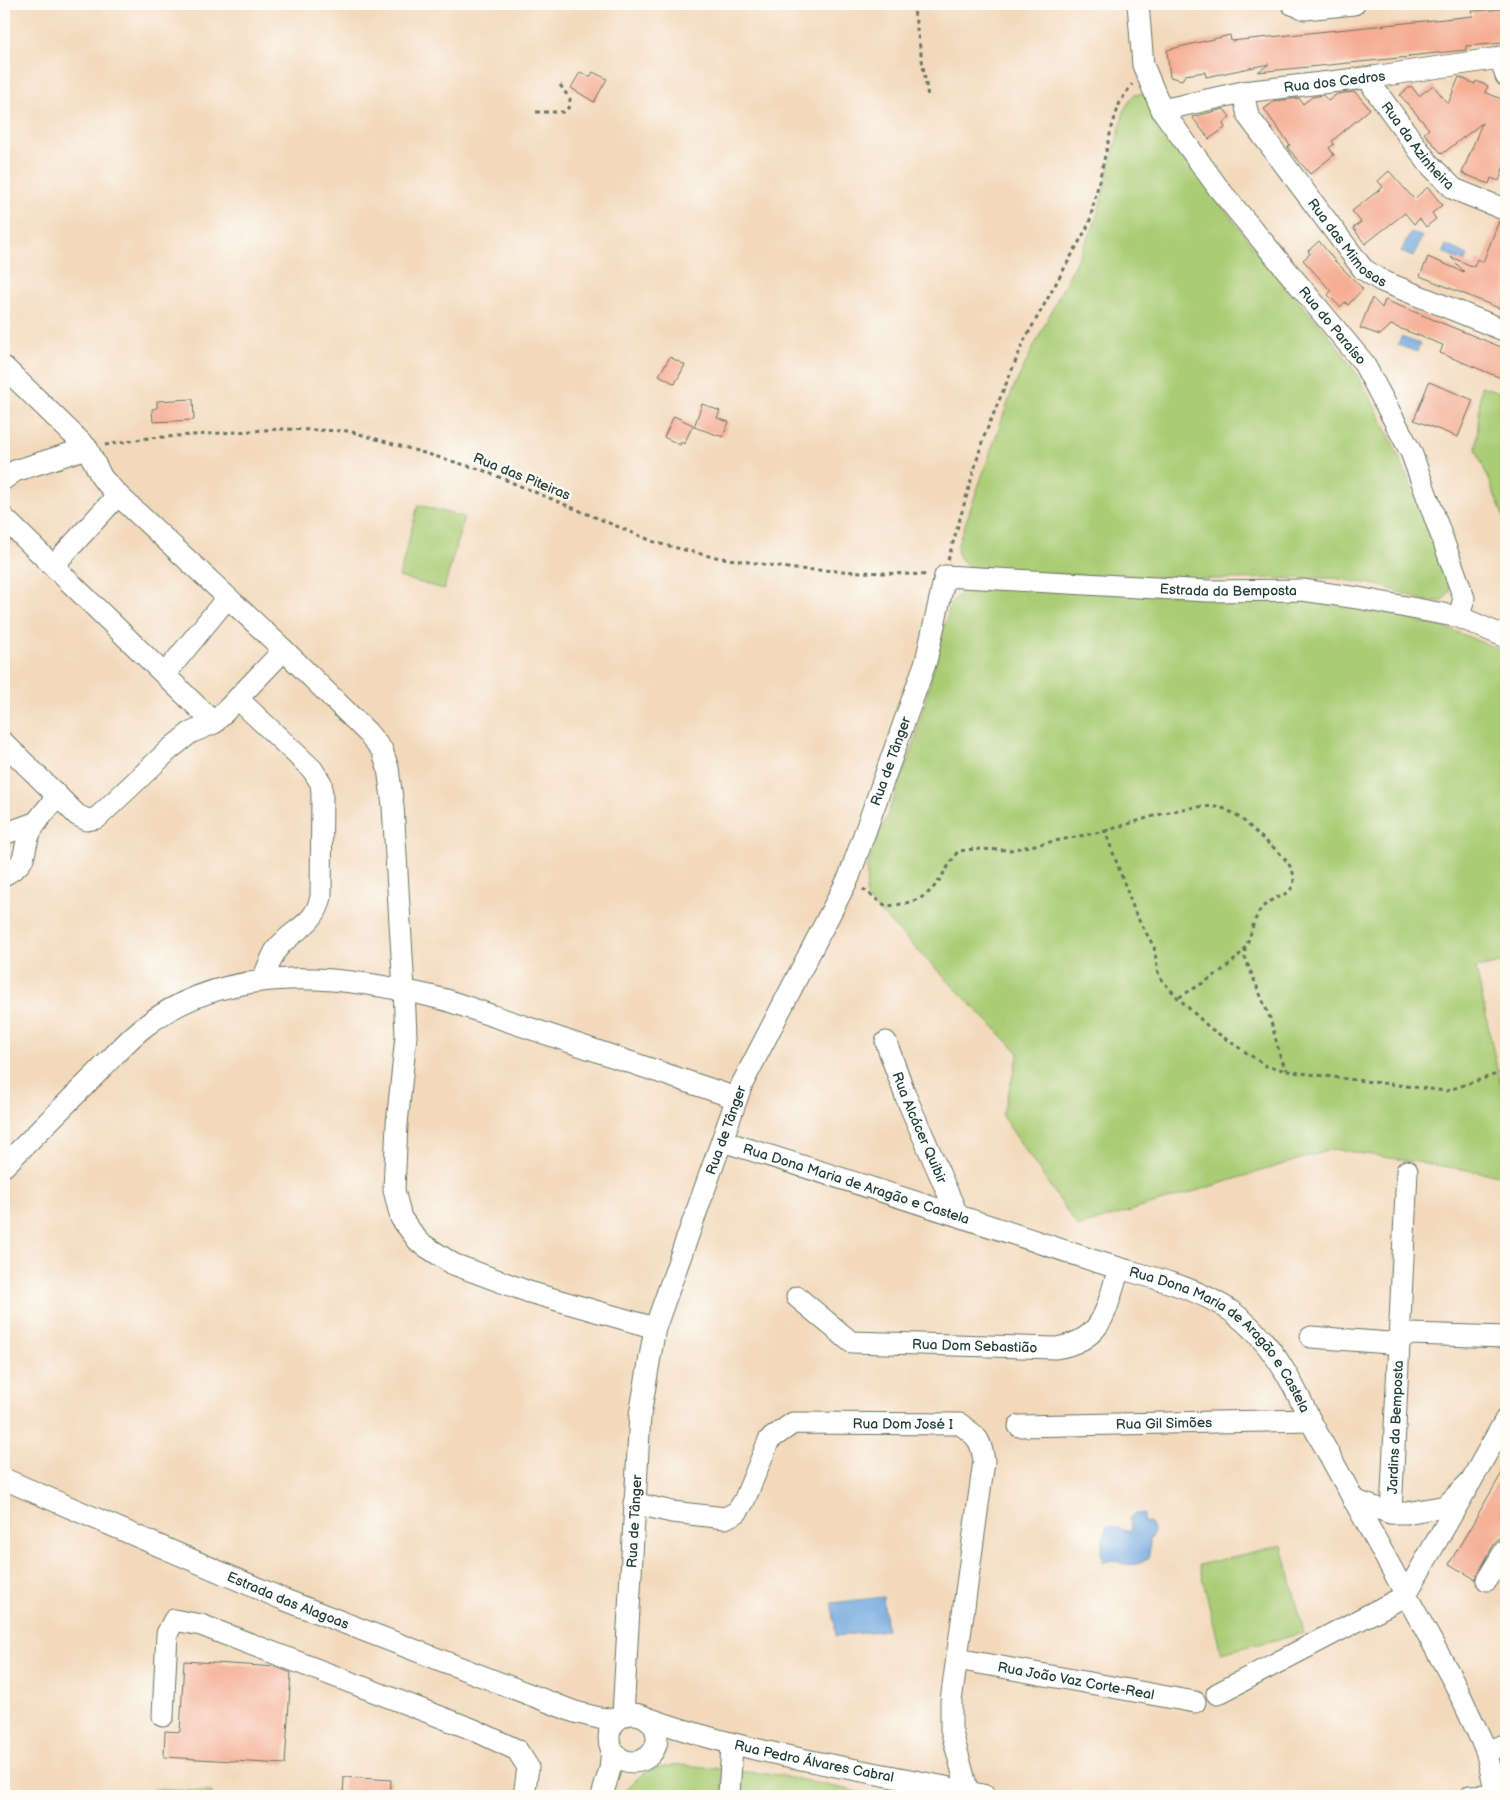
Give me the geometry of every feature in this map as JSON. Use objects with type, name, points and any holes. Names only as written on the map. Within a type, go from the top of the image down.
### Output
[{"type":"street","name":"Rua do Paraíso","points":[[1138,4],[1143,65],[1162,110],[1219,189],[1363,362],[1411,452],[1464,598],[1459,617]]},
{"type":"street","points":[[1292,4],[1305,9],[1354,4]]},
{"type":"street","name":"Rua dos Cedros","points":[[1162,110],[1243,92],[1504,63]]},
{"type":"street","name":"Rua da Azinheira","points":[[1372,77],[1373,87],[1423,156],[1454,190],[1506,210]]},
{"type":"street","name":"Rua das Mimosas","points":[[1243,92],[1248,116],[1363,268],[1382,281],[1506,331]]},
{"type":"street","points":[[4,367],[88,448],[102,478],[118,495],[284,650],[367,732],[382,750],[388,768],[393,806],[406,1036],[397,1124],[394,1190],[401,1218],[419,1242],[452,1264],[530,1292],[655,1328]]},
{"type":"street","points":[[4,479],[15,471],[88,448]]},
{"type":"street","points":[[53,566],[118,495]]},
{"type":"street","points":[[4,518],[214,723]]},
{"type":"street","name":"Estrada da Bemposta","points":[[945,576],[1208,591],[1302,590],[1358,598],[1459,617],[1506,637]]},
{"type":"street","name":"Rua de Tânger","points":[[603,1792],[611,1746],[609,1734],[620,1718],[640,1415],[655,1328],[742,1084],[849,877],[926,661],[945,576]]},
{"type":"street","points":[[165,674],[228,598]]},
{"type":"street","points":[[4,743],[77,815],[88,820],[98,818],[170,749],[190,733],[214,723],[239,700],[284,650]]},
{"type":"street","points":[[239,700],[312,769],[321,783],[322,794],[320,897],[318,909],[313,918],[276,950],[263,979]]},
{"type":"street","points":[[4,875],[16,869],[26,854],[30,834],[36,822],[58,796]]},
{"type":"street","points":[[4,834],[36,822]]},
{"type":"street","points":[[4,1166],[144,1027],[179,1005],[221,988],[263,979],[364,983],[404,989],[446,1000],[736,1098]]},
{"type":"street","name":"Rua Alcácer Quibir","points":[[886,1042],[906,1097],[957,1214]]},
{"type":"street","name":"Rua Dona Maria de Aragão e Castela","points":[[722,1141],[957,1214],[1119,1269],[1183,1286],[1230,1311],[1264,1340],[1292,1380],[1310,1420],[1405,1596],[1455,1684],[1496,1748],[1501,1794]]},
{"type":"street","name":"Jardins da Bemposta","points":[[1391,1513],[1407,1171]]},
{"type":"street","name":"Rua Dom Sebastião","points":[[797,1297],[851,1342],[1056,1348],[1075,1345],[1089,1336],[1099,1325],[1119,1269]]},
{"type":"street","name":"Jardins da Bemposta","points":[[1311,1337],[1389,1343],[1410,1334],[1506,1337]]},
{"type":"street","points":[[1218,1694],[1405,1596],[1506,1419]]},
{"type":"street","name":"Rua Gil Simões","points":[[1019,1426],[1310,1420]]},
{"type":"street","name":"Rua Dom José I","points":[[634,1503],[672,1512],[725,1518],[736,1512],[744,1501],[769,1440],[793,1423],[960,1424],[975,1435],[981,1444],[984,1461],[951,1701],[952,1729],[974,1795]]},
{"type":"street","name":"Estrada das Alagoas","points":[[4,1479],[285,1600],[575,1712],[599,1718],[620,1718]]},
{"type":"street","points":[[1353,1500],[1391,1513],[1406,1513],[1446,1506],[1471,1481]]},
{"type":"street","points":[[1487,1580],[1506,1549]]},
{"type":"street","points":[[163,1716],[166,1634],[174,1620],[201,1624],[472,1729],[517,1750],[528,1767],[524,1796]]},
{"type":"street","name":"Rua João Vaz Corte-Real","points":[[957,1659],[1195,1702]]},
{"type":"street","name":"Estrada das Alagoas","points":[[575,1712],[611,1746]]},
{"type":"street","points":[[603,1792],[647,1756],[656,1746],[657,1733],[645,1717],[638,1714],[620,1718]]},
{"type":"street","name":"Rua Pedro Álvares Cabral","points":[[645,1717],[732,1744],[974,1795]]},
{"type":"street","points":[[611,1746],[622,1759],[635,1762],[701,1735]]},
{"type":"street","points":[[729,1796],[732,1744]]},
{"type":"street","points":[[1470,1796],[1501,1794]]},
{"type":"path","points":[[912,4],[928,96]]},
{"type":"path","points":[[945,576],[983,439],[1024,341],[1089,224],[1120,102],[1143,65]]},
{"type":"path","points":[[536,112],[563,112],[570,107],[570,98],[558,82]]},
{"type":"path","name":"Rua das Piteiras","points":[[88,448],[149,438],[262,430],[349,431],[482,470],[657,543],[710,556],[795,569],[945,576]]},
{"type":"path","points":[[849,877],[886,906],[911,904],[930,894],[958,851],[976,849],[1010,850],[1106,831],[1174,810],[1202,807],[1225,809],[1246,821],[1258,835],[1277,850],[1289,866],[1294,877],[1292,886],[1286,894],[1265,904],[1250,930],[1245,948],[1245,958],[1249,970],[1270,1018],[1281,1058],[1287,1070]]},
{"type":"path","points":[[1106,831],[1133,906],[1154,947],[1159,977],[1210,1028],[1266,1066],[1446,1091],[1506,1071]]},
{"type":"path","points":[[1178,998],[1223,969],[1245,948]]},
{"type":"green space","points":[[1144,93],[1241,230],[1283,284],[1336,344],[1361,381],[1390,437],[1449,582],[1450,591],[1443,601],[1426,601],[1378,585],[1333,578],[1209,579],[1020,573],[970,568],[958,556],[957,547],[1012,391],[1095,223],[1125,108],[1134,95]]},
{"type":"green space","points":[[1481,386],[1506,394],[1506,523],[1476,449]]},
{"type":"green space","points":[[418,505],[464,517],[444,589],[399,577]]},
{"type":"green space","points":[[986,587],[1285,599],[1354,605],[1452,630],[1506,652],[1506,962],[1476,968],[1502,1092],[1506,1092],[1506,1176],[1333,1149],[1078,1227],[1002,1116],[1019,1053],[866,898],[867,867],[913,748],[951,602],[963,591]]},
{"type":"green space","points":[[1282,1545],[1304,1633],[1221,1653],[1199,1565]]},
{"type":"green space","points":[[684,1765],[724,1769],[722,1796],[623,1796],[635,1780],[649,1771]]},
{"type":"green space","points":[[735,1771],[779,1775],[878,1796],[735,1796]]},
{"type":"green space","points":[[153,1789],[212,1792],[212,1796],[152,1796]]},
{"type":"water","points":[[1411,232],[1422,237],[1413,257],[1401,252]]},
{"type":"water","points":[[1446,245],[1468,255],[1465,262],[1443,252]]},
{"type":"water","points":[[1401,337],[1420,344],[1417,352],[1398,345]]},
{"type":"water","points":[[1136,1513],[1144,1514],[1144,1522],[1150,1523],[1154,1532],[1149,1540],[1148,1559],[1135,1564],[1123,1564],[1114,1560],[1102,1563],[1101,1550],[1107,1525],[1131,1532],[1130,1517]]},
{"type":"water","points":[[883,1597],[887,1630],[836,1636],[832,1603]]},
{"type":"building","points":[[1506,9],[1506,43],[1466,46],[1466,50],[1408,56],[1410,57],[1258,72],[1269,64],[1206,77],[1205,72],[1185,75],[1182,80],[1170,77],[1167,50],[1230,35],[1231,41],[1473,16],[1472,11]]},
{"type":"building","points":[[580,72],[590,77],[593,72],[607,79],[594,102],[571,88]]},
{"type":"building","points":[[1459,77],[1475,84],[1476,81],[1488,86],[1485,92],[1506,101],[1506,160],[1499,181],[1491,178],[1489,184],[1462,173],[1482,123],[1442,154],[1424,133],[1429,129],[1400,95],[1411,86],[1419,96],[1433,85],[1448,104]]},
{"type":"building","points":[[1355,92],[1370,109],[1332,141],[1334,144],[1329,148],[1334,155],[1310,174],[1287,147],[1290,145],[1264,109],[1275,101],[1299,98],[1303,104],[1312,97],[1323,95],[1328,101],[1337,94]]},
{"type":"building","points":[[1224,109],[1230,117],[1223,123],[1225,128],[1209,139],[1192,117]]},
{"type":"building","points":[[1389,171],[1414,199],[1428,187],[1442,205],[1432,213],[1436,219],[1426,227],[1420,219],[1414,224],[1405,213],[1365,244],[1353,228],[1361,222],[1352,211],[1383,187],[1378,181]]},
{"type":"building","points":[[1499,221],[1506,222],[1506,311],[1420,276],[1428,257],[1464,272],[1451,257],[1474,267],[1477,259],[1483,262]]},
{"type":"building","points":[[1319,241],[1335,261],[1363,289],[1348,305],[1345,302],[1340,307],[1328,295],[1331,291],[1303,260],[1310,254],[1308,251]]},
{"type":"building","points":[[1372,298],[1382,308],[1385,300],[1506,349],[1506,380],[1440,353],[1443,345],[1391,325],[1380,335],[1360,328]]},
{"type":"building","points":[[670,357],[685,365],[675,384],[659,375]]},
{"type":"building","points":[[1429,382],[1473,400],[1458,437],[1414,420]]},
{"type":"building","points":[[193,399],[194,420],[153,422],[152,409],[157,408],[157,401]]},
{"type":"building","points":[[702,404],[720,411],[717,418],[729,422],[723,437],[694,427]]},
{"type":"building","points":[[674,416],[693,425],[684,444],[681,442],[680,445],[664,437]]},
{"type":"building","points":[[1506,1466],[1506,1530],[1495,1542],[1475,1579],[1449,1564]]},
{"type":"building","points":[[184,1661],[276,1667],[291,1673],[285,1764],[164,1757],[165,1731],[180,1732]]},
{"type":"building","points":[[344,1777],[391,1780],[390,1796],[343,1796]]}]
